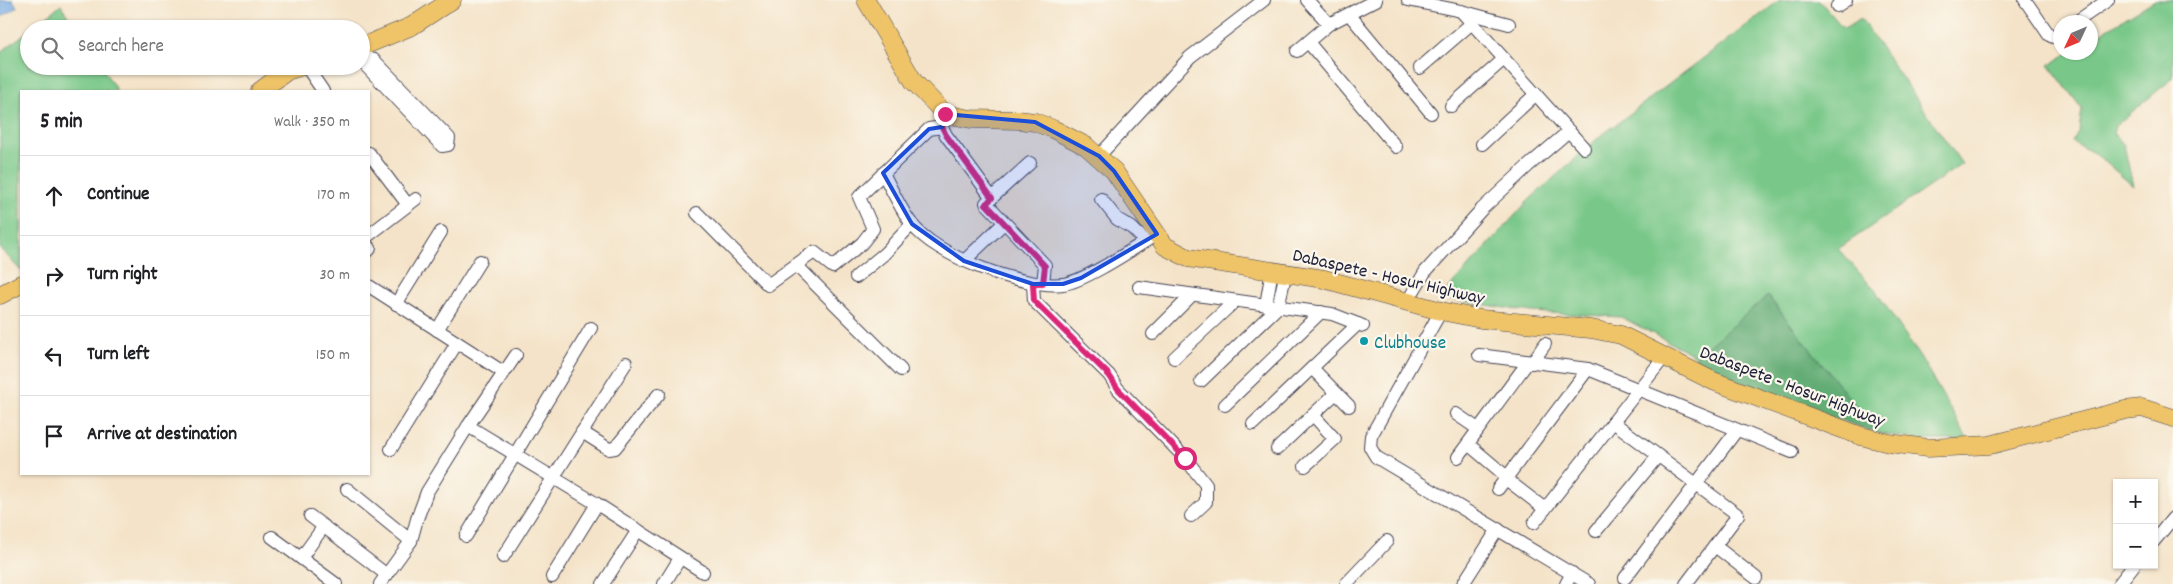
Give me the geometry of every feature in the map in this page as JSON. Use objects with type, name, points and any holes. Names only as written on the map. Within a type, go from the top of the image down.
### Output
[{"type":"highway","points":[[370,50],[412,26],[452,0]]},
{"type":"highway","points":[[866,0],[914,82],[944,121]]},
{"type":"highway","points":[[261,90],[282,75]]},
{"type":"highway","name":"Dabaspete - Hosur Highway","points":[[944,121],[956,118],[1035,122],[1086,146],[1114,171],[1151,238],[1188,258],[1324,279],[1441,311],[1480,319],[1591,330],[1621,336],[1713,381],[1861,436],[1889,443],[1928,448],[1990,445],[2109,413],[2142,408],[2173,418]]},
{"type":"highway","points":[[0,295],[20,285]]},
{"type":"street","points":[[1099,156],[1190,57],[1264,0]]},
{"type":"street","points":[[1307,0],[1329,24]]},
{"type":"street","points":[[1297,51],[1329,24],[1376,0]]},
{"type":"street","points":[[1408,0],[1461,11],[1509,24]]},
{"type":"street","points":[[2025,0],[2049,35],[2053,37]]},
{"type":"street","points":[[2086,15],[2108,0]]},
{"type":"street","points":[[1461,11],[1584,148]]},
{"type":"street","points":[[1349,14],[1431,112]]},
{"type":"street","points":[[1420,68],[1472,23]]},
{"type":"street","points":[[1308,42],[1396,147]]},
{"type":"street","points":[[370,57],[449,138],[448,144],[442,146],[370,70]]},
{"type":"street","points":[[1451,106],[1504,59]]},
{"type":"street","points":[[311,75],[322,90]]},
{"type":"street","points":[[1482,144],[1536,94]]},
{"type":"street","points":[[697,213],[768,286],[814,252],[833,266],[862,242],[873,229],[859,197],[929,129],[944,121],[946,135],[992,198]]},
{"type":"street","points":[[1407,302],[1425,272],[1482,209],[1528,166],[1569,132]]},
{"type":"street","points":[[370,153],[412,202],[370,243]]},
{"type":"street","points":[[1030,163],[986,204],[1045,266],[1034,301],[1109,375],[1118,389],[1185,458],[1206,486],[1206,502],[1191,516]]},
{"type":"street","points":[[883,173],[912,224],[927,238],[964,261],[1038,284],[1063,284],[1081,278],[1151,238]]},
{"type":"street","points":[[1101,199],[1116,219],[1151,238]]},
{"type":"street","points":[[964,261],[1004,223]]},
{"type":"street","points":[[856,277],[884,254],[912,224]]},
{"type":"street","points":[[396,304],[441,232]]},
{"type":"street","points":[[437,330],[480,260]]},
{"type":"street","points":[[797,266],[901,370]]},
{"type":"street","points":[[1201,381],[1272,306],[1279,271]]},
{"type":"street","points":[[370,287],[503,372]]},
{"type":"street","points":[[1139,288],[1321,312],[1360,324],[1253,424]]},
{"type":"street","points":[[1152,334],[1192,295]]},
{"type":"street","points":[[1174,358],[1236,301]]},
{"type":"street","points":[[1441,311],[1371,436],[1370,447],[1376,457],[1498,529],[1569,579],[1589,584]]},
{"type":"street","points":[[1224,404],[1321,312]]},
{"type":"street","points":[[466,536],[514,453],[591,328]]},
{"type":"street","points":[[391,449],[457,342]]},
{"type":"street","points":[[1458,457],[1545,344]]},
{"type":"street","points":[[310,516],[324,526],[383,580],[411,541],[416,518],[427,492],[503,372],[508,369],[516,355]]},
{"type":"street","points":[[1479,355],[1588,369],[1792,452]]},
{"type":"street","points":[[1534,523],[1665,356]]},
{"type":"street","points":[[503,557],[626,363]]},
{"type":"street","points":[[1312,368],[1349,406]]},
{"type":"street","points":[[1504,481],[1588,369]]},
{"type":"street","points":[[1277,449],[1336,393]]},
{"type":"street","points":[[582,432],[609,450],[615,448],[659,394]]},
{"type":"street","points":[[1456,414],[1478,429]]},
{"type":"street","points":[[1305,466],[1335,439],[1312,415]]},
{"type":"street","points":[[1612,422],[1696,486],[1738,515],[1686,584]]},
{"type":"street","points":[[468,426],[597,504],[703,572]]},
{"type":"street","points":[[1625,578],[1737,430]]},
{"type":"street","points":[[1468,444],[1504,481],[1545,509]]},
{"type":"street","points":[[1596,531],[1658,456]]},
{"type":"street","points":[[347,489],[411,541]]},
{"type":"street","points":[[552,578],[597,504]]},
{"type":"street","points":[[2158,536],[2173,518]]},
{"type":"street","points":[[301,558],[324,526]]},
{"type":"street","points":[[1462,584],[1498,529]]},
{"type":"street","points":[[604,584],[638,530]]},
{"type":"street","points":[[272,537],[336,584]]},
{"type":"street","points":[[1346,584],[1387,541]]},
{"type":"street","points":[[1715,546],[1756,578]]},
{"type":"street","points":[[664,584],[680,558]]},
{"type":"street","points":[[2120,583],[2131,569]]},
{"type":"highlighted area","points":[[945,114],[1035,122],[1099,156],[1114,171],[1157,234],[1081,278],[1063,284],[1033,284],[964,261],[912,224],[883,173],[929,129],[942,127]]},
{"type":"green space","points":[[1780,0],[1819,0],[1844,29],[1861,19],[1962,164],[1838,249],[1875,290],[1921,358],[1968,440],[1918,440],[1877,433],[1768,296],[1696,356],[1621,317],[1532,312],[1440,298],[1528,201],[1598,138]]},
{"type":"green space","points":[[2155,0],[2173,0],[2173,78],[2115,126],[2113,133],[2124,145],[2133,186],[2096,154],[2072,142],[2079,130],[2082,109],[2049,65],[2057,60],[2098,60],[2098,35]]},
{"type":"green space","points":[[61,5],[70,20],[42,20]]},
{"type":"green space","points":[[20,37],[20,75],[107,75],[116,90],[20,90],[20,270],[0,248],[0,53]]},
{"type":"green space","points":[[1768,296],[1877,433],[1810,410],[1694,364],[1696,356]]},
{"type":"water","points":[[0,0],[13,0],[17,7],[0,18]]},
{"type":"place","name":"Clubhouse","points":[[1364,341]]},
{"type":"route","points":[[945,114],[942,127],[992,198],[986,204],[1045,266],[1043,283],[1033,284],[1034,301],[1109,375],[1118,389],[1185,458]]}]
